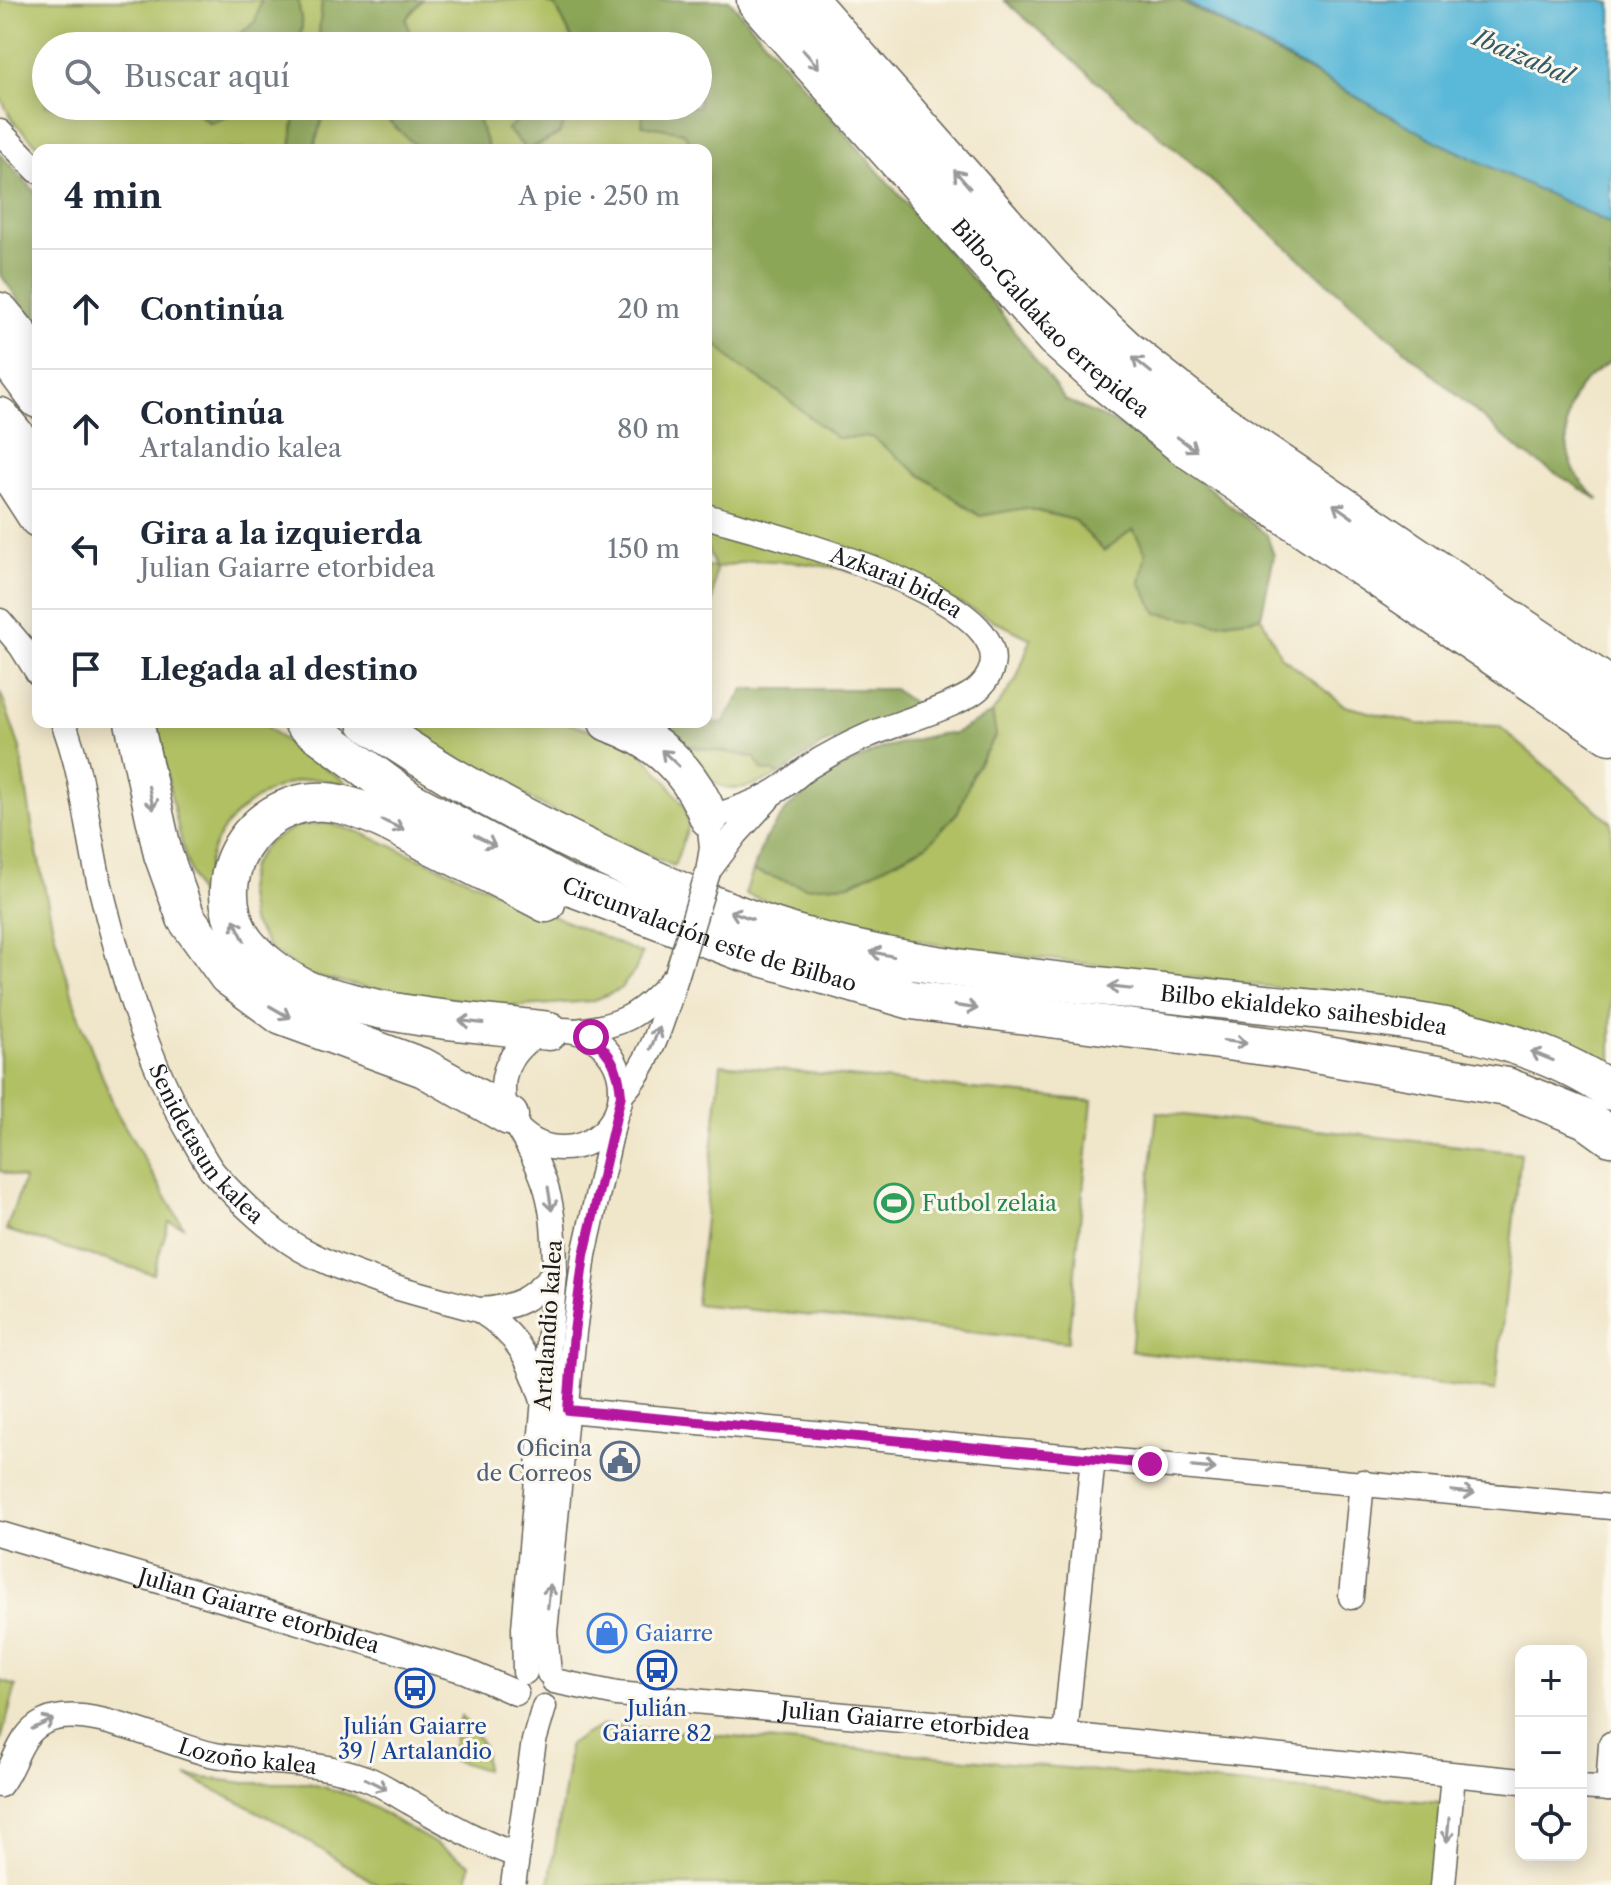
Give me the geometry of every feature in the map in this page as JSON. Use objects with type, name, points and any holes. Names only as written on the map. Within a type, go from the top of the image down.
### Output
[{"type":"highway","name":"Bilbo-Galdakao errepidea","points":[[759,0],[1056,335],[1104,378],[1182,441],[1398,569]]},
{"type":"highway","name":"Bilbo-Galdakao errepidea","points":[[804,0],[1048,277],[1115,342],[1398,569]]},
{"type":"highway","points":[[1398,569],[1485,581],[1611,662]]},
{"type":"highway","points":[[1398,569],[1611,691]]},
{"type":"highway","points":[[1398,569],[1611,732]]},
{"type":"highway","points":[[1398,569],[1455,652],[1611,756]]},
{"type":"main road","points":[[0,312],[32,351]]},
{"type":"main road","points":[[0,348],[32,391]]},
{"type":"main road","points":[[0,417],[32,457]]},
{"type":"main road","points":[[0,459],[32,509]]},
{"type":"main road","points":[[135,728],[163,854],[181,906],[186,918],[228,976],[282,1016],[424,1068],[513,1123]]},
{"type":"main road","name":"Circunvalación este de Bilbao","points":[[311,728],[410,801],[567,885],[741,951],[912,1000],[1158,1033]]},
{"type":"main road","name":"Circunvalación este de Bilbao","points":[[376,728],[469,788],[551,832],[701,900],[815,939],[908,960],[986,972]]},
{"type":"main road","points":[[622,728],[643,737],[670,757],[691,783],[709,818]]},
{"type":"main road","points":[[562,1031],[383,1011],[306,990],[258,957],[241,937],[231,912],[230,874],[239,848],[260,823],[299,804],[342,804],[393,824],[548,904],[743,978],[912,1000]]},
{"type":"main road","name":"Bilbo ekialdeko saihesbidea","points":[[986,972],[1344,1012],[1437,1027],[1482,1036],[1547,1058],[1611,1091]]},
{"type":"main road","name":"Bilbo ekialdeko saihesbidea","points":[[1158,1033],[1280,1048],[1507,1087],[1586,1119],[1611,1137]]},
{"type":"street","points":[[0,132],[32,165]]},
{"type":"street","name":"Azkarai bidea","points":[[712,518],[826,550],[922,588],[977,627],[986,636],[991,648],[989,675],[980,688],[966,698],[842,747],[774,793]]},
{"type":"street","points":[[0,621],[32,663]]},
{"type":"street","name":"Senidetasun kalea","points":[[65,728],[75,753],[91,847],[106,910],[146,1039],[179,1114],[213,1172],[258,1216],[300,1248],[347,1269],[483,1313],[515,1338],[531,1365],[544,1404]]},
{"type":"street","points":[[677,974],[635,1016],[600,1029],[562,1031],[532,1038],[518,1049],[508,1064],[503,1081],[504,1099],[513,1123],[533,1141],[551,1148],[570,1148],[588,1143],[604,1131],[655,1038],[677,974],[708,872],[712,848],[709,818],[774,793]]},
{"type":"street","points":[[708,872],[736,834],[774,793]]},
{"type":"street","points":[[562,1031],[591,1037],[609,1055],[620,1078],[618,1105]]},
{"type":"street","name":"Artalandio kalea","points":[[513,1885],[534,1741],[535,1688],[545,1632],[584,1255],[618,1105]]},
{"type":"street","name":"Artalandio kalea","points":[[513,1123],[537,1159],[547,1185],[554,1227],[555,1273],[524,1628],[535,1688]]},
{"type":"street","points":[[483,1313],[519,1304],[540,1290],[555,1273]]},
{"type":"street","points":[[568,1410],[1611,1507]]},
{"type":"street","points":[[1065,1735],[1093,1458]]},
{"type":"street","points":[[1351,1597],[1362,1482]]},
{"type":"street","name":"Julian Gaiarre etorbidea","points":[[0,1534],[465,1671],[535,1688],[1065,1735],[1515,1780]]},
{"type":"street","name":"Lozoño kalea","points":[[0,1785],[8,1775],[28,1732],[46,1721],[65,1716],[89,1717],[215,1755],[318,1765],[367,1779],[489,1845],[517,1855]]},
{"type":"street","points":[[1587,1787],[1610,1789],[1611,1744]]},
{"type":"street","points":[[1443,1885],[1453,1775]]},
{"type":"green space","points":[[0,0],[261,0],[255,22],[242,32],[32,32],[32,120],[206,120],[210,123],[218,120],[294,120],[292,144],[36,144],[13,121],[0,97]]},
{"type":"green space","points":[[261,0],[298,0],[301,32],[242,32],[255,22]]},
{"type":"green space","points":[[298,0],[322,0],[319,32],[301,32]]},
{"type":"green space","points":[[322,0],[422,0],[406,19],[410,32],[319,32]]},
{"type":"green space","points":[[422,0],[542,0],[556,7],[569,32],[410,32],[406,19]]},
{"type":"green space","points":[[542,0],[729,0],[994,304],[1065,400],[1147,438],[1267,535],[1274,556],[1261,617],[1217,623],[1157,613],[1140,583],[1146,553],[1133,529],[1104,551],[1074,520],[1025,508],[980,516],[872,437],[836,438],[780,393],[734,362],[712,338],[712,144],[691,144],[683,132],[642,125],[643,120],[712,120],[712,32],[569,32],[556,7]]},
{"type":"green space","points":[[1004,0],[1179,0],[1438,142],[1611,224],[1611,361],[1588,378],[1575,395],[1566,433],[1575,471],[1599,500],[1524,454]]},
{"type":"green space","points":[[294,120],[322,120],[315,144],[292,144]]},
{"type":"green space","points":[[322,120],[388,120],[414,144],[315,144]]},
{"type":"green space","points":[[388,120],[478,120],[487,144],[414,144]]},
{"type":"green space","points":[[478,120],[519,120],[507,129],[521,144],[487,144]]},
{"type":"green space","points":[[519,120],[565,120],[559,134],[539,144],[521,144],[507,129]]},
{"type":"green space","points":[[565,120],[643,120],[643,125],[684,132],[691,144],[542,144],[559,134]]},
{"type":"green space","points":[[0,154],[32,189],[32,319],[0,274]]},
{"type":"green space","points":[[712,337],[734,362],[836,437],[872,437],[980,516],[1025,508],[1074,520],[1104,551],[1133,528],[1146,553],[1140,583],[1217,623],[1261,617],[1281,656],[1345,706],[1418,724],[1499,726],[1611,822],[1611,1073],[1424,1006],[952,947],[848,924],[745,894],[753,871],[806,887],[850,884],[927,845],[958,812],[974,771],[996,735],[992,713],[1016,680],[1031,639],[959,603],[838,568],[794,562],[752,560],[716,568],[712,606],[712,567],[715,567],[712,560]]},
{"type":"green space","points":[[744,689],[894,689],[919,708],[822,745],[781,774],[762,770],[754,757],[691,746],[664,728],[712,728],[712,723],[723,723]]},
{"type":"green space","points":[[0,691],[20,748],[34,838],[53,928],[77,1012],[117,1113],[183,1226],[169,1222],[153,1274],[6,1230],[24,1179],[0,1171]]},
{"type":"green space","points":[[992,713],[996,735],[974,771],[958,812],[927,845],[850,884],[806,887],[753,871],[764,840],[788,808],[830,773],[882,748],[938,734],[955,733]]},
{"type":"green space","points":[[158,728],[269,728],[353,787],[315,779],[292,782],[258,798],[229,823],[210,856],[207,874],[208,897],[218,935],[195,885],[173,804]]},
{"type":"green space","points":[[405,728],[583,728],[635,745],[685,807],[689,825],[674,866],[579,825],[425,742]]},
{"type":"green space","points":[[670,734],[691,747],[754,757],[781,774],[742,788],[716,784]]},
{"type":"green space","points":[[327,823],[359,832],[642,954],[635,971],[620,989],[593,1001],[509,1007],[368,988],[307,975],[271,950],[251,921],[246,889],[251,866],[267,843],[297,826]]},
{"type":"green space","name":"Futbol zelaia","points":[[721,1064],[1092,1101],[1068,1342],[696,1304]]},
{"type":"green space","points":[[1157,1112],[1521,1153],[1495,1391],[1131,1351]]},
{"type":"green space","points":[[0,1681],[16,1686],[0,1744]]},
{"type":"green space","points":[[461,1716],[480,1741],[485,1770],[449,1759]]},
{"type":"green space","points":[[605,1725],[1450,1804],[1443,1885],[549,1885],[568,1746]]},
{"type":"green space","points":[[187,1776],[245,1783],[308,1783],[354,1796],[470,1864],[467,1885],[378,1885],[276,1821]]},
{"type":"water","name":"Ibaizabal","points":[[1183,0],[1600,0],[1611,3],[1611,224],[1438,142]]},
{"type":"place","name":"Futbol zelaia","points":[[894,1203]]},
{"type":"place","name":"Oficina de Correos","points":[[620,1461]]},
{"type":"place","name":"Gaiarre","points":[[607,1633]]},
{"type":"place","name":"Julián Gaiarre 82","points":[[657,1670]]},
{"type":"place","name":"Julián Gaiarre 39 / Artalandio","points":[[415,1688]]},
{"type":"route","points":[[591,1037],[614,1062],[620,1078],[621,1095],[584,1255],[568,1410],[1150,1464]]}]
